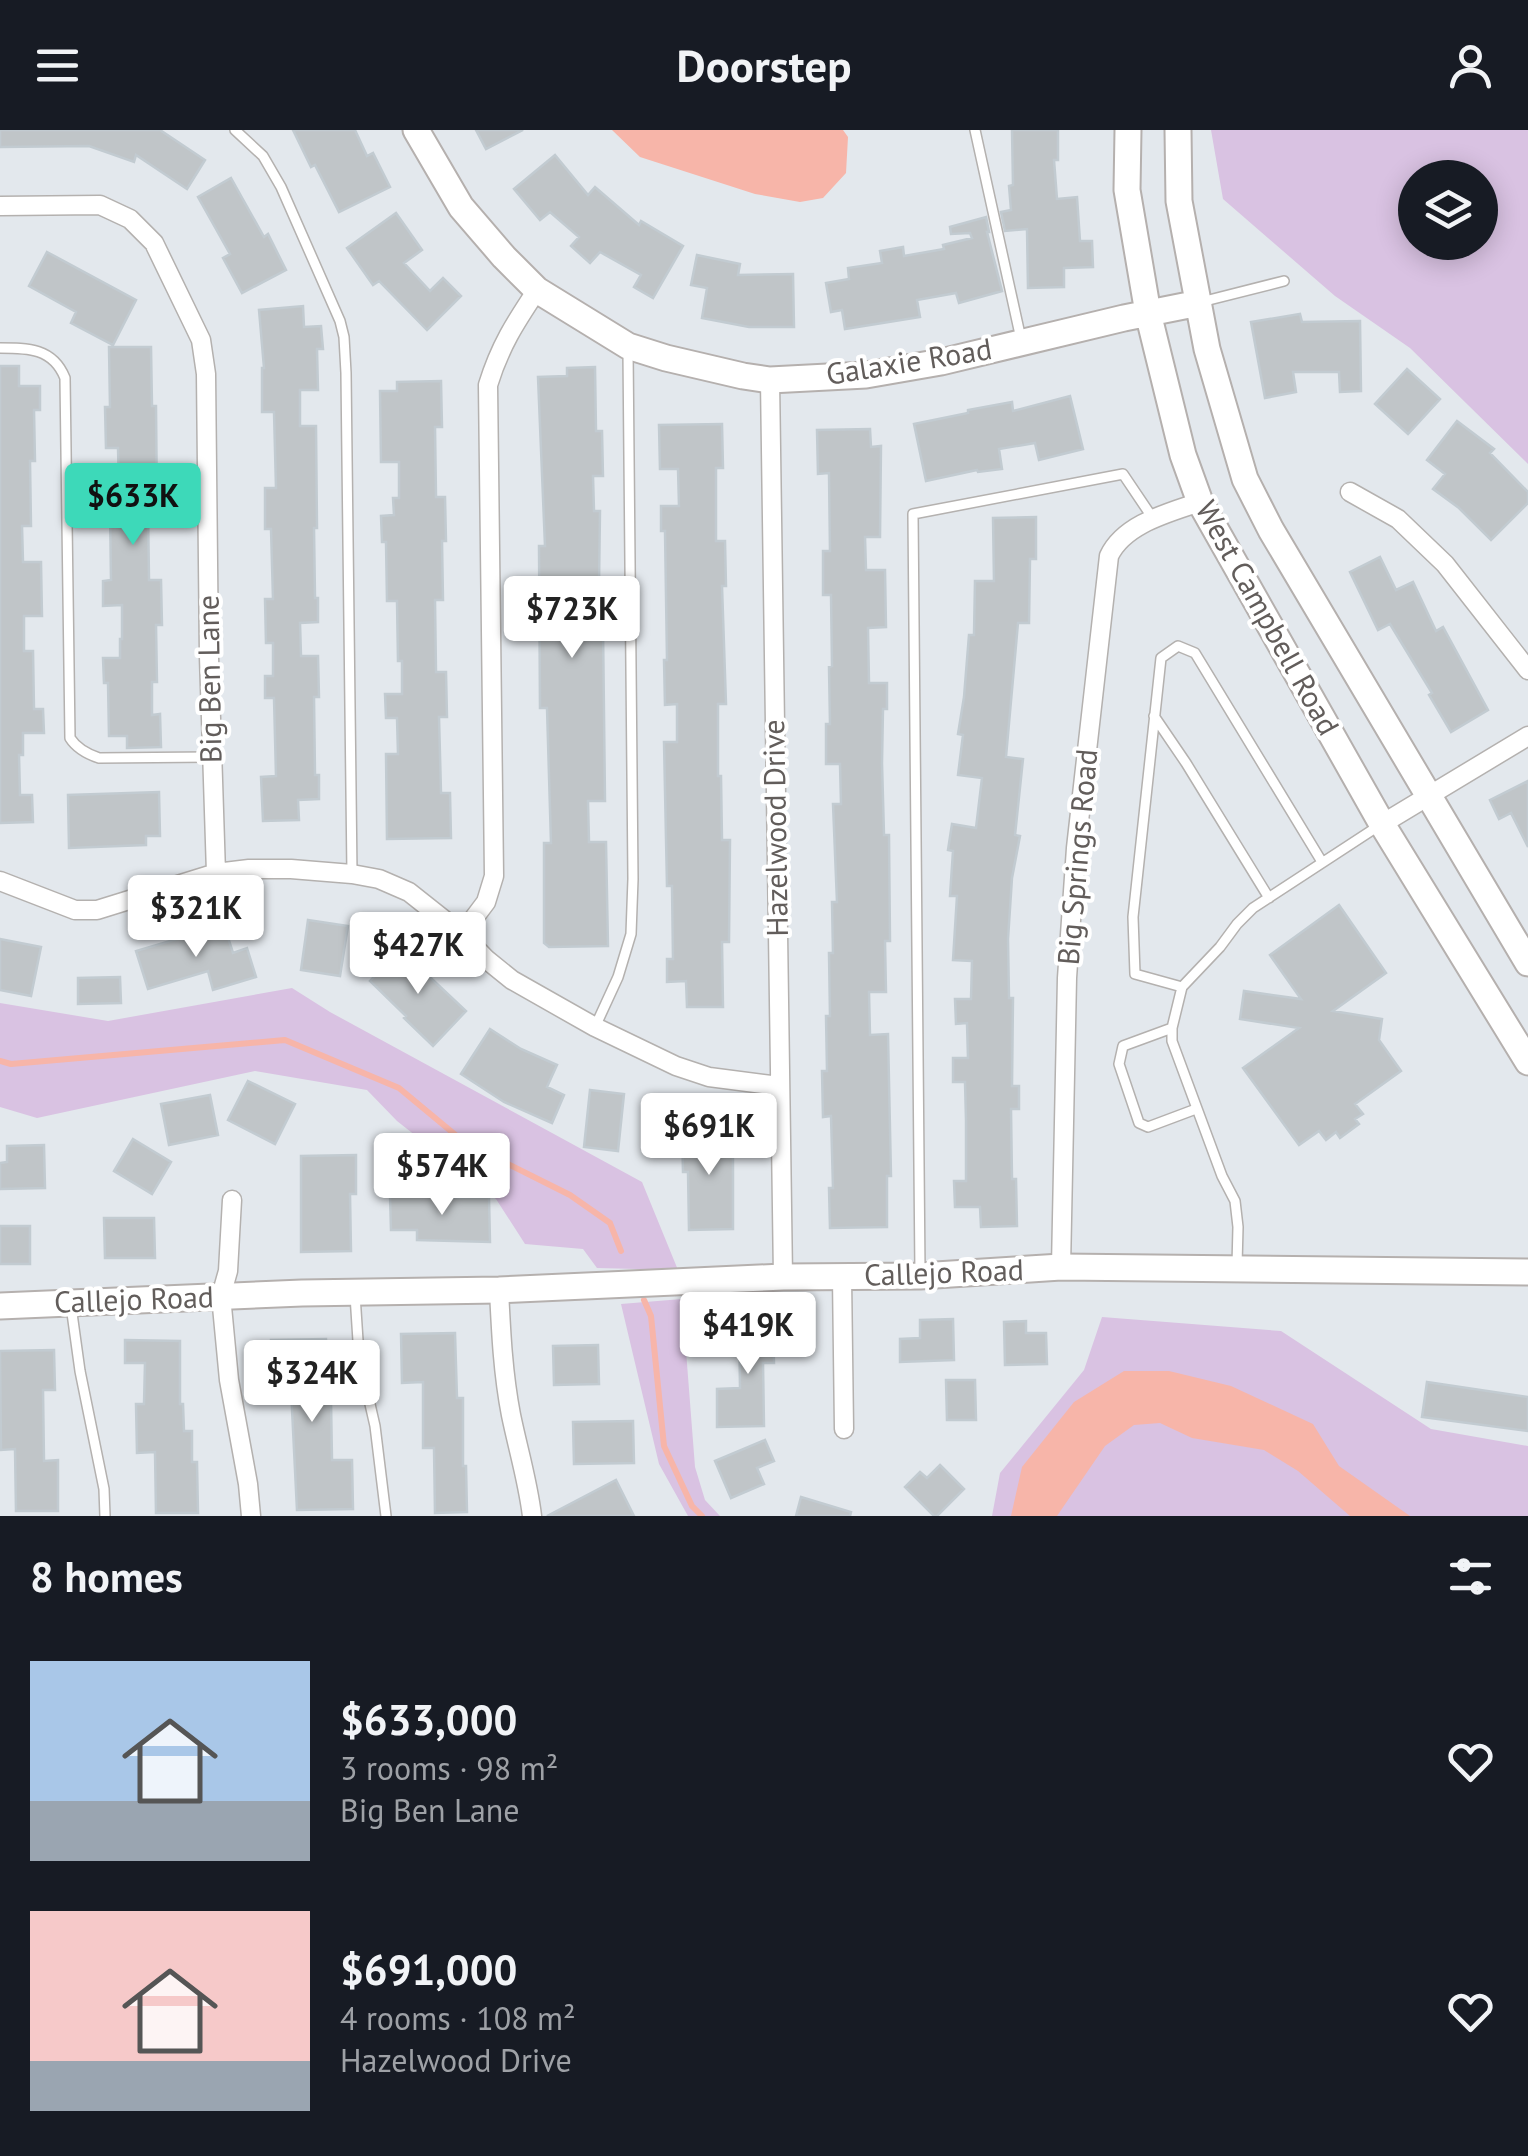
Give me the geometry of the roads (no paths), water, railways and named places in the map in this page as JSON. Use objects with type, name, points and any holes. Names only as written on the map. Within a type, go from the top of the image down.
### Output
[{"type":"street","name":"Galaxie Road","points":[[416,130],[461,207],[537,290],[628,346],[744,376],[770,380],[866,375],[941,362],[1199,303]]},
{"type":"street","name":"West Campbell Road","points":[[1128,130],[1127,190],[1148,313],[1184,456],[1200,502],[1382,824],[1528,1062]]},
{"type":"street","name":"West Campbell Road","points":[[1178,130],[1179,200],[1207,350],[1246,479],[1271,530],[1528,963]]},
{"type":"street","name":"Big Ben Lane","points":[[0,206],[100,205],[130,219],[154,243],[201,340],[206,374],[216,873]]},
{"type":"street","points":[[462,934],[486,902],[494,876],[488,385],[512,326],[537,290]]},
{"type":"street","name":"Hazelwood Drive","points":[[770,380],[784,1277]]},
{"type":"street","points":[[1350,492],[1398,519],[1445,564],[1528,670]]},
{"type":"street","name":"Big Springs Road","points":[[1061,1268],[1066,978],[1076,848],[1109,556],[1115,543],[1128,532],[1200,502]]},
{"type":"street","points":[[1382,824],[1528,736]]},
{"type":"street","points":[[0,881],[75,910],[97,910],[216,873],[249,869],[290,869],[379,879],[409,892],[512,980],[595,1027],[676,1066],[709,1077],[779,1086]]},
{"type":"street","points":[[232,1200],[228,1271],[221,1296],[229,1380],[250,1516]]},
{"type":"street","name":"Callejo Road","points":[[0,1306],[1061,1268],[1528,1272]]},
{"type":"street","points":[[842,1276],[844,1429]]},
{"type":"street","points":[[499,1290],[506,1383],[532,1516]]},
{"type":"lane","points":[[235,130],[263,156],[281,187],[344,337],[352,874]]},
{"type":"lane","points":[[975,130],[1022,342]]},
{"type":"lane","points":[[1199,303],[1284,281]]},
{"type":"lane","points":[[595,1027],[618,977],[631,934],[628,346]]},
{"type":"lane","points":[[0,348],[42,352],[53,358],[65,378],[70,738],[87,754],[99,758],[212,757]]},
{"type":"lane","points":[[920,1276],[914,514],[1123,474],[1154,520]]},
{"type":"lane","points":[[1182,987],[1135,974],[1133,917],[1161,658],[1178,646],[1195,652],[1322,862]]},
{"type":"lane","points":[[1154,716],[1269,898]]},
{"type":"lane","points":[[1236,1268],[1238,1227],[1234,1201],[1172,1041],[1182,987],[1253,908],[1382,824]]},
{"type":"lane","points":[[1172,1028],[1123,1046],[1119,1064],[1140,1123],[1148,1127],[1196,1109]]},
{"type":"lane","points":[[355,1292],[359,1356],[375,1426],[386,1516]]},
{"type":"lane","points":[[71,1303],[106,1516]]},
{"type":"waterway","points":[[0,1061],[11,1064],[285,1040],[399,1088],[464,1142],[570,1195],[610,1223],[621,1251]]},
{"type":"waterway","points":[[644,1300],[651,1316],[664,1446],[692,1506],[702,1516]]}]
